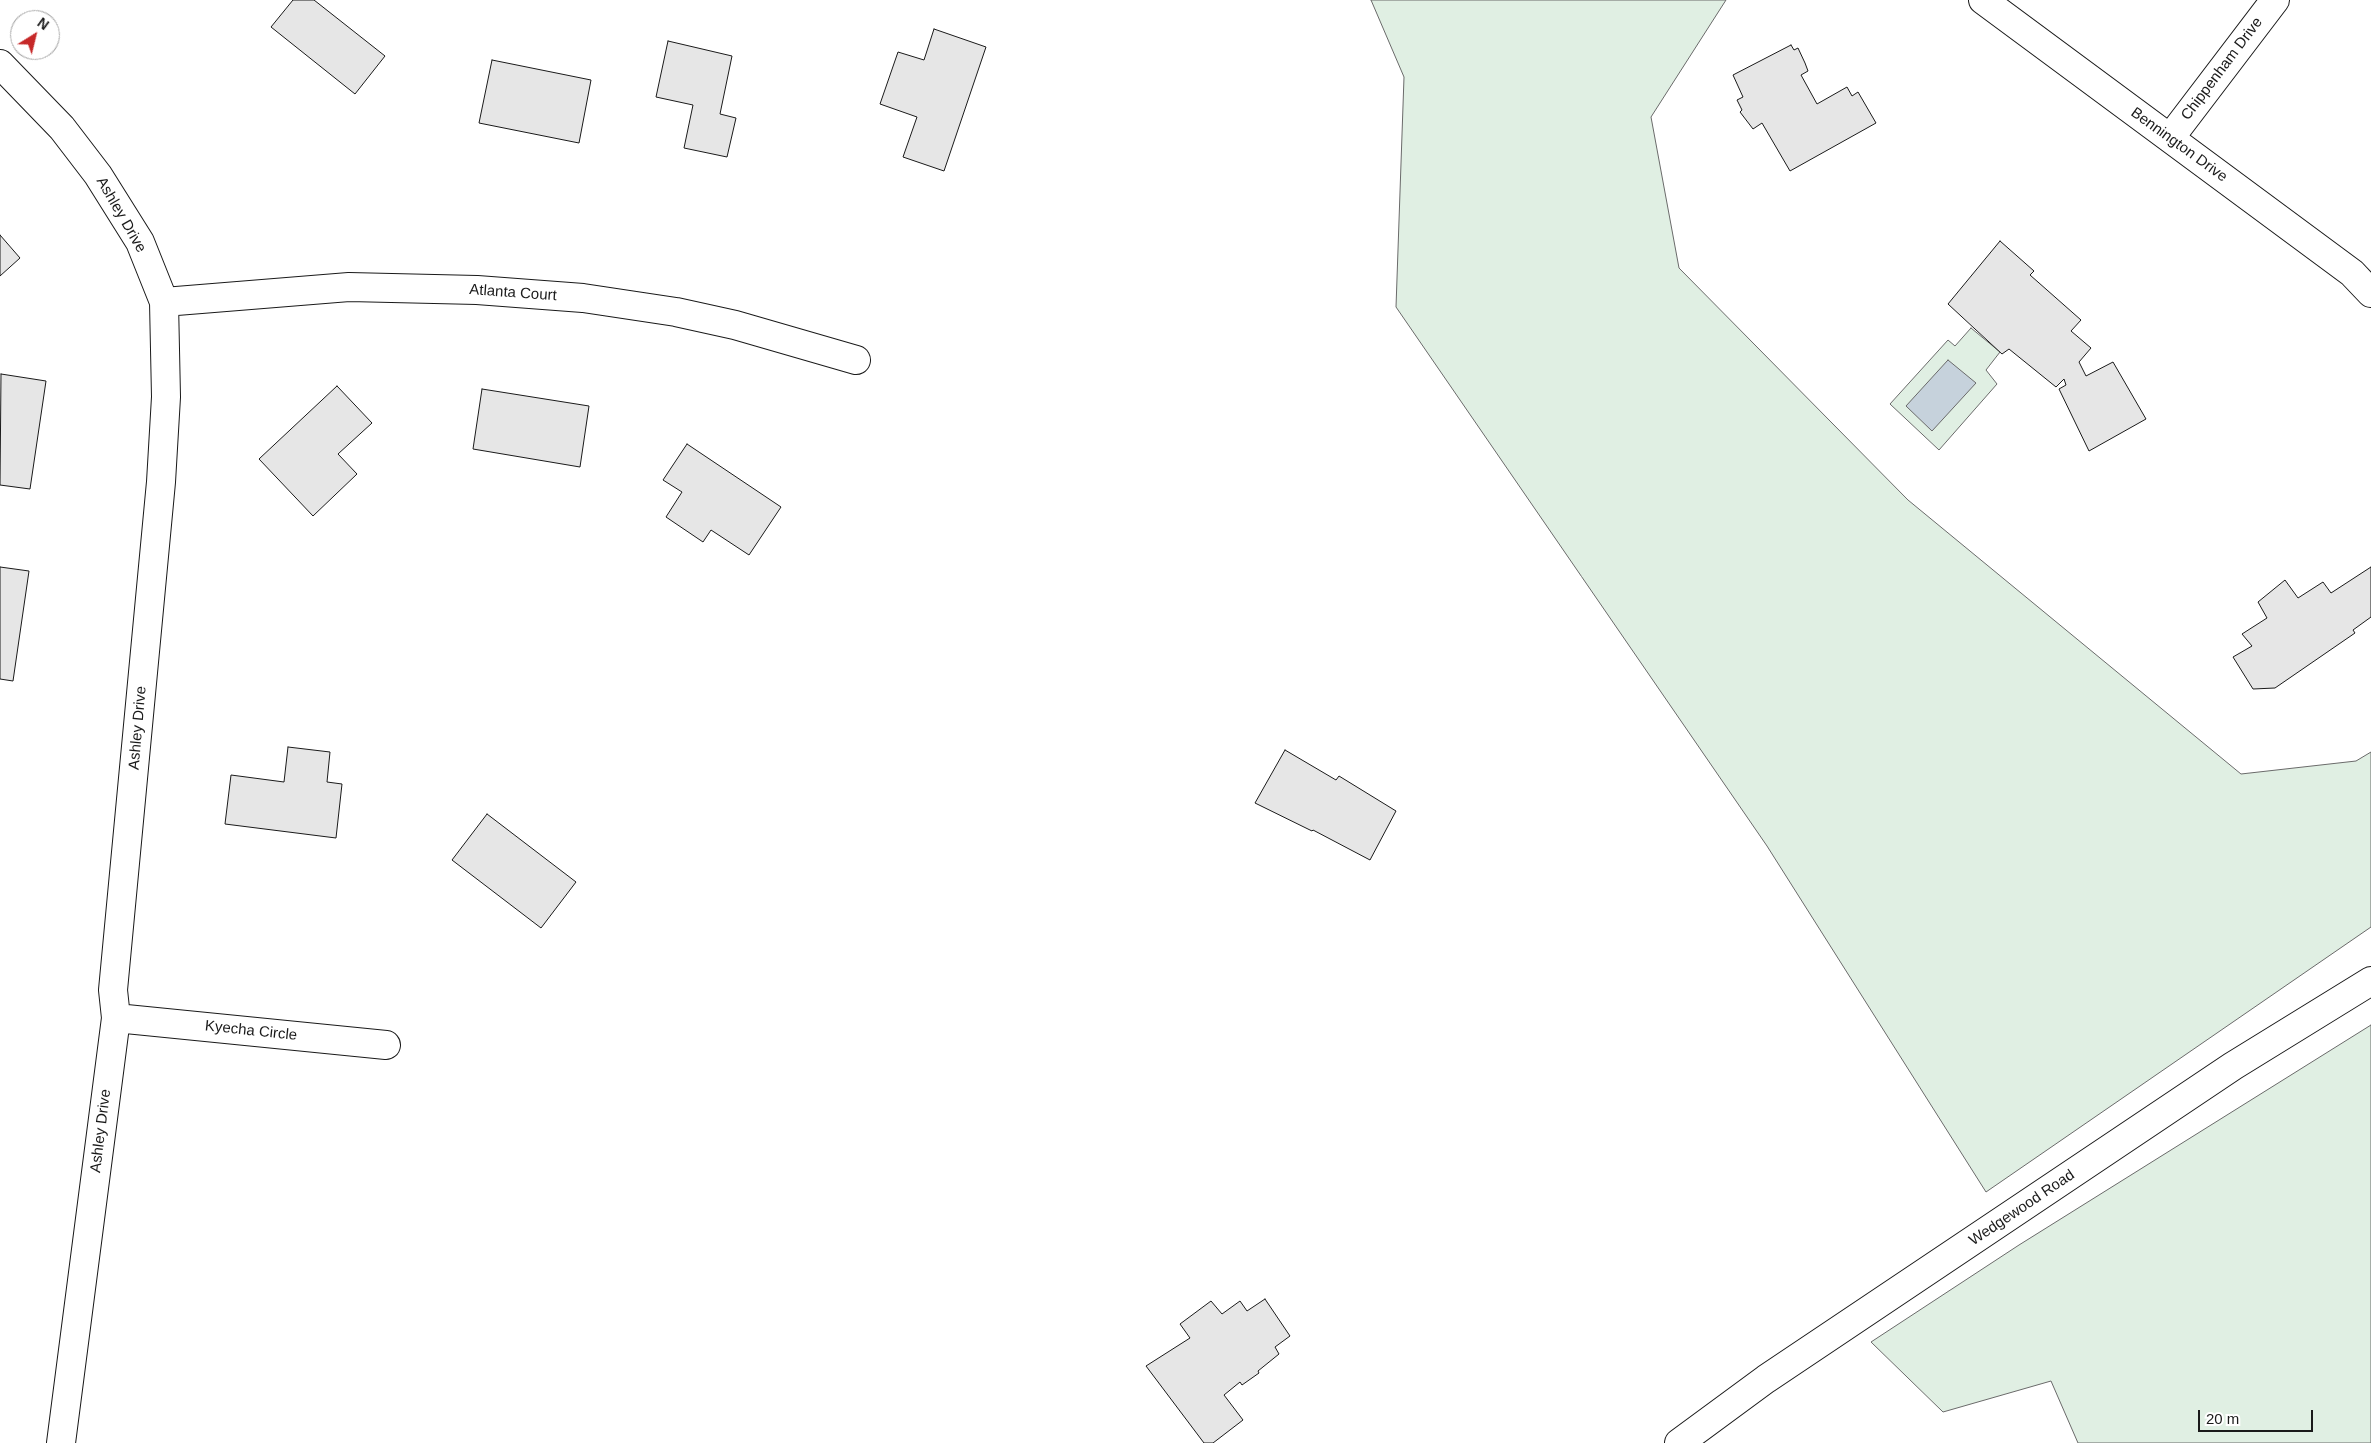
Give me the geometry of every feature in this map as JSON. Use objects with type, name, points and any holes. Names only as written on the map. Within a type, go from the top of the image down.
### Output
[{"type":"street","name":"Bennington Drive","points":[[1983,0],[2352,273],[2371,293]]},
{"type":"street","name":"Chippenham Drive","points":[[2170,138],[2275,0]]},
{"type":"street","name":"Ashley Drive","points":[[0,64],[62,128],[98,175],[140,242],[164,302],[166,397],[161,482],[113,990],[116,1018],[61,1443]]},
{"type":"street","name":"Atlanta Court","points":[[164,302],[349,287],[477,290],[584,298],[676,312],[735,325],[856,360]]},
{"type":"street","name":"Wedgewood Road","points":[[1680,1443],[1766,1379],[2233,1066],[2371,981]]},
{"type":"street","name":"Kyecha Circle","points":[[116,1018],[386,1044]]},
{"type":"green space","points":[[1371,0],[1726,0],[1651,117],[1679,268],[1908,500],[2241,774],[2356,761],[2371,752],[2371,927],[1986,1192],[1767,846],[1396,307],[1404,77]]},
{"type":"green space","points":[[1971,328],[2000,352],[1986,370],[1997,384],[1939,450],[1890,404],[1948,340],[1955,346]]},
{"type":"green space","points":[[2371,1025],[2371,1443],[2078,1443],[2051,1381],[1943,1412],[1871,1342],[2019,1245]]},
{"type":"shaded area","points":[[1948,360],[1976,383],[1932,431],[1906,406]]},
{"type":"building","points":[[293,0],[314,0],[385,56],[355,94],[271,27]]},
{"type":"building","points":[[934,29],[986,47],[944,171],[903,157],[917,117],[880,104],[898,52],[924,60]]},
{"type":"building","points":[[668,41],[732,56],[720,114],[736,118],[727,157],[684,148],[693,105],[656,97]]},
{"type":"building","points":[[1791,45],[1794,50],[1798,48],[1805,63],[1808,71],[1801,75],[1817,104],[1847,87],[1852,96],[1858,92],[1876,123],[1790,171],[1762,123],[1753,129],[1740,112],[1742,110],[1737,100],[1743,97],[1733,75]]},
{"type":"building","points":[[492,60],[591,80],[579,143],[479,123]]},
{"type":"building","points":[[0,235],[20,258],[0,276]]},
{"type":"building","points":[[2000,241],[2034,271],[2030,275],[2081,320],[2071,331],[2091,348],[2079,362],[2086,376],[2113,362],[2146,419],[2089,451],[2059,389],[2066,385],[2064,379],[2056,387],[2009,349],[2002,354],[1948,304]]},
{"type":"building","points":[[1,374],[46,381],[30,489],[0,485]]},
{"type":"building","points":[[337,386],[372,423],[338,454],[357,474],[313,516],[259,459]]},
{"type":"building","points":[[482,389],[589,406],[580,467],[473,449]]},
{"type":"building","points":[[687,444],[781,507],[749,555],[711,530],[703,542],[666,517],[682,492],[663,480]]},
{"type":"building","points":[[0,567],[29,571],[13,681],[0,679]]},
{"type":"building","points":[[2371,567],[2371,617],[2353,630],[2355,633],[2275,688],[2253,689],[2233,657],[2252,646],[2242,634],[2267,618],[2258,602],[2285,580],[2298,598],[2323,582],[2331,593]]},
{"type":"building","points":[[288,747],[330,752],[327,782],[342,784],[336,838],[225,824],[231,775],[284,782]]},
{"type":"building","points":[[1285,750],[1336,780],[1339,776],[1396,811],[1370,860],[1313,830],[1255,803]]},
{"type":"building","points":[[487,814],[576,882],[541,928],[452,860]]},
{"type":"building","points":[[1265,1299],[1290,1336],[1275,1347],[1279,1354],[1258,1371],[1259,1373],[1242,1385],[1240,1382],[1224,1395],[1243,1420],[1213,1443],[1204,1443],[1146,1366],[1190,1338],[1180,1324],[1211,1301],[1222,1314],[1240,1301],[1247,1311]]}]
